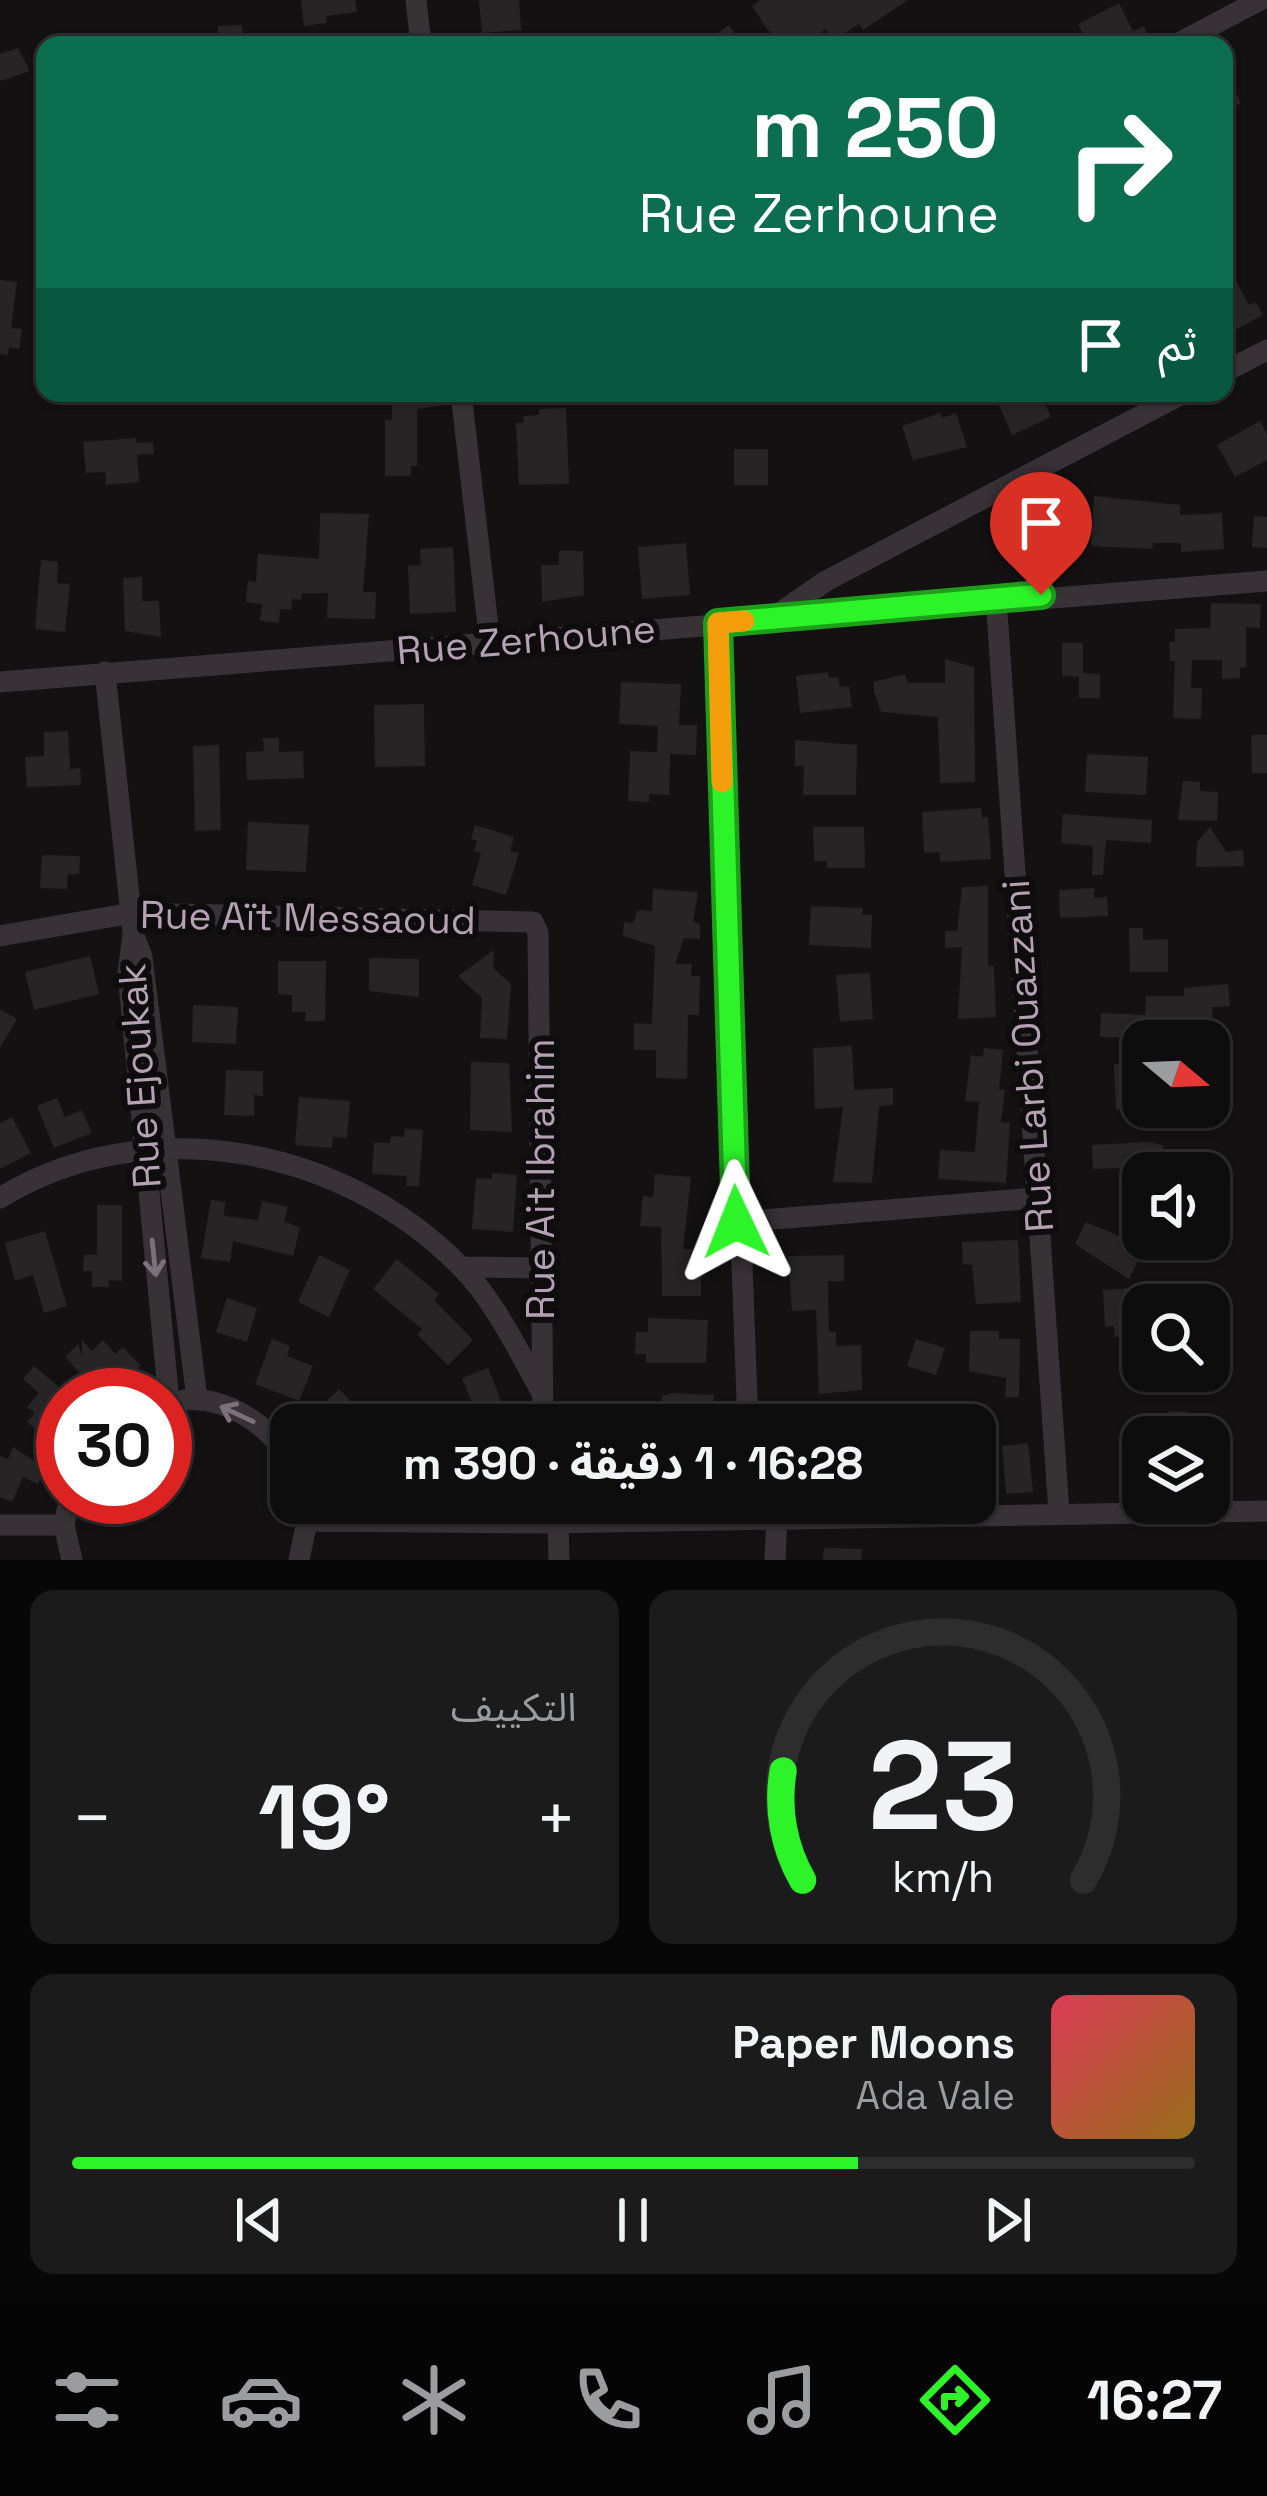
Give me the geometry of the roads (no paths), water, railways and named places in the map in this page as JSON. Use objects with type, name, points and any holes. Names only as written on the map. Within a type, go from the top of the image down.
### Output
[{"type":"street","points":[[416,0],[420,36]]},
{"type":"street","points":[[1191,36],[1261,0]]},
{"type":"street","points":[[1233,367],[1267,350]]},
{"type":"street","points":[[462,402],[490,643]]},
{"type":"street","points":[[773,617],[826,581],[1167,402]]},
{"type":"street","name":"Rue Zerhoune","points":[[0,682],[996,598],[1267,581]]},
{"type":"street","name":"Rue Larbi Ouazzani","points":[[996,598],[1059,1514]]},
{"type":"street","points":[[718,623],[736,1222],[747,1404]]},
{"type":"street","name":"Rue Ejoukak","points":[[105,672],[132,923],[128,973],[196,1399]]},
{"type":"street","name":"Rue Aït Messaoud","points":[[0,936],[132,923],[527,919],[538,933]]},
{"type":"street","name":"Rue Ait Ibrahim","points":[[538,933],[542,1404]]},
{"type":"street","points":[[0,1198],[52,1173],[154,1149],[268,1157],[312,1170],[388,1208],[462,1268],[497,1314],[542,1391]]},
{"type":"street","name":"Rue Ejoukak","points":[[154,1149],[165,1368]]},
{"type":"street","points":[[736,1222],[1036,1198]]},
{"type":"street","points":[[462,1268],[541,1268]]},
{"type":"street","points":[[192,1399],[234,1409],[270,1437]]},
{"type":"street","points":[[996,1514],[1267,1510]]},
{"type":"street","points":[[299,1560],[304,1524]]},
{"type":"street","points":[[552,1524],[559,1560]]},
{"type":"street","points":[[775,1560],[777,1524]]},
{"type":"street","points":[[0,1526],[64,1525],[72,1560]]}]
